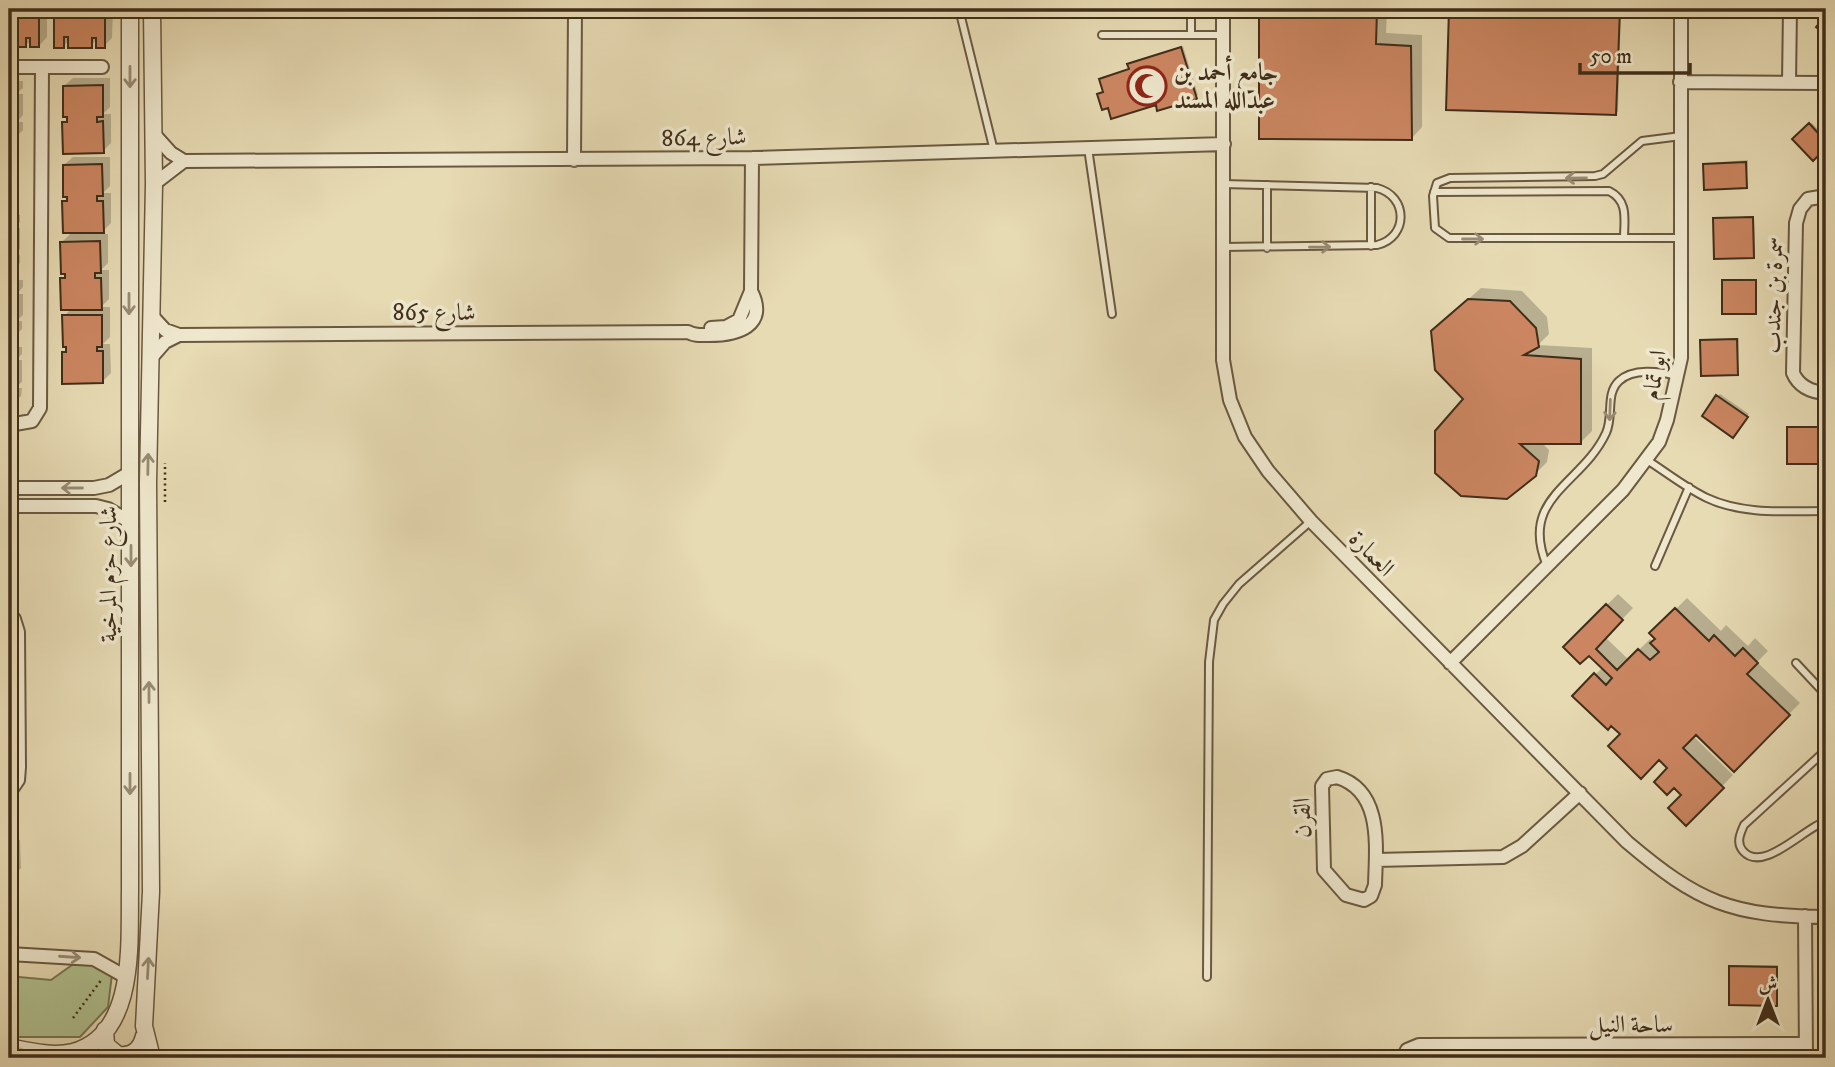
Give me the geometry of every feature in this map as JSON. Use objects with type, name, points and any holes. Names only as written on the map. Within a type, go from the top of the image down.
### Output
[{"type":"highway","points":[[9,1056],[19,1058]]},
{"type":"street","name":"شارع حزم المرخية","points":[[9,1047],[47,1054],[72,1052],[87,1045],[105,1030],[118,1007],[126,977],[130,891],[132,523],[130,9]]},
{"type":"street","name":"شارع حزم المرخية","points":[[152,9],[154,184],[148,496],[151,892],[144,1036],[152,1058]]},
{"type":"street","points":[[574,160],[575,9]]},
{"type":"street","name":"العمارة","points":[[1223,9],[1223,359],[1230,400],[1255,455],[1311,520],[1627,842],[1689,890],[1726,907],[1826,916]]},
{"type":"street","name":"ابو تمام","points":[[1450,663],[1617,496],[1647,460],[1667,420],[1681,358],[1681,9]]},
{"type":"street","points":[[1790,9],[1790,83]]},
{"type":"street","points":[[9,67],[102,67]]},
{"type":"street","points":[[9,425],[32,421],[40,408],[42,67]]},
{"type":"street","points":[[1680,82],[1826,83]]},
{"type":"street","points":[[153,133],[171,153],[184,161],[154,184]]},
{"type":"street","name":"شارع 864","points":[[184,161],[752,158],[1224,144]]},
{"type":"street","name":"شارع 865","points":[[180,335],[688,332],[733,324],[744,314],[751,291],[752,158]]},
{"type":"street","name":"سمرة بن جندب","points":[[1826,196],[1808,199],[1800,209],[1796,223],[1793,373],[1797,382],[1808,390],[1826,393]]},
{"type":"street","points":[[152,316],[165,330],[180,335]]},
{"type":"street","points":[[150,358],[165,342],[180,335]]},
{"type":"street","points":[[9,488],[94,488],[109,485],[131,472]]},
{"type":"street","points":[[9,506],[96,506],[108,509],[132,523]]},
{"type":"street","points":[[9,615],[14,619],[18,632],[19,767],[18,780],[9,793]]},
{"type":"street","name":"القرن","points":[[1337,777],[1348,781],[1371,806],[1376,860],[1374,891],[1364,900],[1346,895],[1324,870],[1322,793],[1327,779],[1337,777]]},
{"type":"street","points":[[1376,860],[1503,857],[1522,846],[1580,793]]},
{"type":"street","points":[[1805,916],[1806,1058]]},
{"type":"street","points":[[9,954],[103,961],[126,977]]},
{"type":"street","points":[[105,1030],[106,1045],[118,1055],[133,1054],[139,1049],[144,1036]]},
{"type":"street","name":"ساحة النيل","points":[[1403,1058],[1413,1046],[1457,1052],[1806,1044]]},
{"type":"lane","points":[[959,9],[994,151]]},
{"type":"lane","points":[[1191,9],[1191,35]]},
{"type":"lane","points":[[1102,35],[1223,35]]},
{"type":"lane","points":[[1680,238],[1449,239],[1439,233],[1433,223],[1434,192],[1440,181],[1450,178],[1584,178],[1603,174],[1642,141],[1681,136]]},
{"type":"lane","points":[[1088,148],[1112,314]]},
{"type":"lane","points":[[1603,174],[1604,191]]},
{"type":"lane","points":[[1222,247],[1371,246],[1383,244],[1394,236],[1401,219],[1400,207],[1394,196],[1371,187],[1223,184]]},
{"type":"lane","points":[[1267,185],[1267,247]]},
{"type":"lane","points":[[1371,187],[1371,246]]},
{"type":"lane","points":[[1434,192],[1604,191],[1614,194],[1622,203],[1624,238]]},
{"type":"lane","points":[[1547,567],[1538,544],[1542,516],[1606,434],[1614,388],[1623,378],[1645,372],[1678,376]]},
{"type":"lane","points":[[1647,460],[1707,498],[1743,508],[1826,511]]},
{"type":"lane","points":[[1654,566],[1689,487]]},
{"type":"lane","points":[[1207,977],[1209,662],[1214,620],[1240,584],[1311,520]]},
{"type":"lane","points":[[1796,663],[1826,695]]},
{"type":"lane","points":[[1826,750],[1744,825],[1738,838],[1742,850],[1752,858],[1766,858],[1826,821]]},
{"type":"path","points":[[73,1018],[94,993],[110,967]]},
{"type":"green space","points":[[72,965],[97,965],[112,974],[108,1007],[80,1037],[9,1037],[9,976],[51,980]]},
{"type":"building","points":[[1259,9],[1377,9],[1376,44],[1411,46],[1412,140],[1259,139]]},
{"type":"building","points":[[1449,9],[1620,9],[1616,115],[1446,110]]},
{"type":"building","points":[[9,11],[39,11],[39,47],[30,47],[30,38],[26,38],[26,47],[9,47]]},
{"type":"building","points":[[54,11],[105,11],[105,48],[96,48],[96,38],[92,38],[92,48],[68,48],[68,37],[64,37],[64,48],[54,48]]},
{"type":"building","points":[[1826,15],[1826,35],[1816,27]]},
{"type":"building","name":"جامع أحمد بن عبدالله المسند","points":[[1181,47],[1197,99],[1157,111],[1156,105],[1111,119],[1108,108],[1102,110],[1097,94],[1103,92],[1099,79],[1129,69],[1127,64]]},
{"type":"building","points":[[103,85],[103,117],[97,117],[97,122],[103,121],[104,153],[63,154],[62,122],[67,122],[67,117],[63,117],[63,86]]},
{"type":"building","points":[[9,102],[15,102],[16,126],[9,126]]},
{"type":"building","points":[[1809,123],[1826,142],[1826,148],[1813,161],[1792,139]]},
{"type":"building","points":[[1746,162],[1747,188],[1704,190],[1703,164]]},
{"type":"building","points":[[102,164],[103,196],[97,196],[97,201],[103,201],[104,233],[63,233],[62,201],[67,201],[67,197],[63,197],[63,165]]},
{"type":"building","points":[[1753,217],[1754,258],[1714,259],[1713,218]]},
{"type":"building","points":[[9,236],[13,236],[12,259],[9,259]]},
{"type":"building","points":[[100,241],[101,273],[95,273],[95,278],[101,278],[102,310],[61,310],[60,278],[65,278],[65,274],[61,274],[60,242]]},
{"type":"building","points":[[1722,280],[1756,280],[1756,314],[1722,314]]},
{"type":"building","points":[[1468,299],[1510,301],[1536,328],[1539,347],[1524,355],[1581,359],[1581,444],[1520,444],[1539,461],[1536,476],[1507,499],[1461,496],[1435,473],[1435,431],[1463,399],[1435,370],[1431,331]]},
{"type":"building","points":[[9,301],[15,301],[15,325],[9,325]]},
{"type":"building","points":[[62,315],[102,315],[102,347],[97,347],[97,351],[103,351],[103,383],[62,384],[62,352],[66,352],[66,347],[63,347]]},
{"type":"building","points":[[1737,339],[1738,375],[1701,376],[1700,340]]},
{"type":"building","points":[[9,368],[14,368],[14,392],[9,392]]},
{"type":"building","points":[[1716,395],[1748,417],[1733,438],[1702,416]]},
{"type":"building","points":[[1787,427],[1818,427],[1818,464],[1787,464]]},
{"type":"building","points":[[1606,604],[1623,620],[1596,649],[1617,670],[1638,649],[1650,660],[1659,652],[1650,643],[1655,639],[1649,633],[1675,608],[1709,641],[1714,635],[1735,656],[1743,648],[1758,663],[1747,674],[1790,715],[1734,772],[1696,735],[1683,748],[1724,788],[1686,826],[1668,808],[1681,795],[1674,788],[1667,795],[1654,782],[1667,768],[1659,760],[1641,779],[1608,746],[1620,734],[1611,726],[1608,730],[1572,696],[1594,673],[1606,685],[1612,678],[1589,656],[1580,664],[1563,647]]},
{"type":"building","points":[[9,847],[13,847],[14,878],[9,878]]},
{"type":"building","points":[[1729,966],[1777,967],[1777,1006],[1729,1005]]},
{"type":"place","name":"جامع أحمد بن عبدالله المسند","points":[[1147,86]]}]
